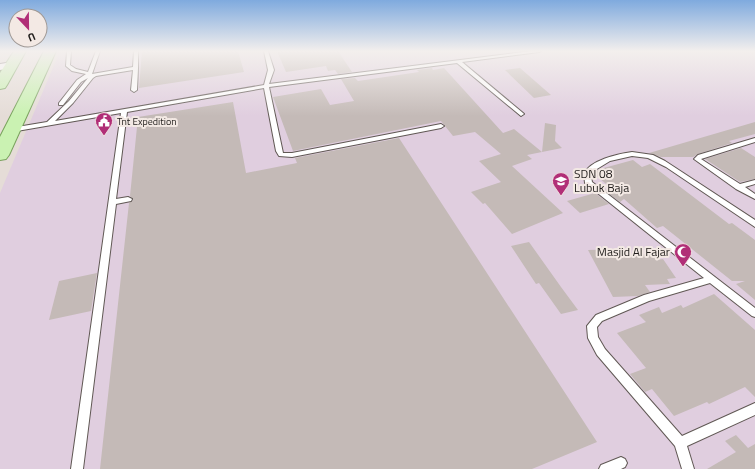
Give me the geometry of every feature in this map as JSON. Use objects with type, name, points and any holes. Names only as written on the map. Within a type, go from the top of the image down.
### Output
[{"type":"main road","points":[[0,85],[4,73]]},
{"type":"main road","points":[[0,155],[39,73]]},
{"type":"lane","points":[[86,73],[90,74]]},
{"type":"lane","points":[[47,124],[71,102],[91,77],[107,73]]},
{"type":"lane","points":[[134,90],[136,73]]},
{"type":"lane","points":[[270,73],[266,86],[278,151],[281,155],[285,156],[441,126]]},
{"type":"lane","points":[[12,130],[266,86],[367,73]]},
{"type":"lane","points":[[472,73],[521,114]]},
{"type":"lane","points":[[36,126],[65,101],[80,81],[90,74]]},
{"type":"lane","points":[[77,469],[124,111]]},
{"type":"lane","points":[[755,140],[700,156],[697,159],[755,197]]},
{"type":"lane","points":[[748,142],[755,146]]},
{"type":"lane","points":[[755,224],[670,166],[652,157],[642,155],[622,155],[593,166],[587,172],[586,177],[589,183],[755,313]]},
{"type":"lane","points":[[739,187],[755,182]]},
{"type":"lane","points":[[112,202],[128,199]]},
{"type":"lane","points":[[688,469],[680,443],[601,352],[593,338],[592,326],[599,318],[647,298],[711,279]]},
{"type":"lane","points":[[680,443],[755,409]]},
{"type":"lane","points":[[605,469],[621,463]]},
{"type":"shaded area","points":[[51,73],[755,73],[755,469],[0,469],[0,193]]},
{"type":"building","points":[[140,73],[238,73],[139,88]]},
{"type":"building","points":[[413,73],[448,73],[503,133],[514,129],[542,152],[527,155],[532,159],[512,166],[563,213],[512,234],[485,203],[483,204],[471,192],[501,182],[479,161],[501,154],[475,132],[453,136],[441,121],[293,151],[273,97],[321,89],[330,105],[354,101],[341,79],[355,78],[358,81]]},
{"type":"building","points":[[508,73],[526,73],[551,95],[534,98]]},
{"type":"building","points":[[233,102],[246,173],[297,163],[295,158],[399,138],[597,442],[532,469],[100,469],[129,203],[133,200],[130,196],[138,117]]},
{"type":"building","points":[[755,122],[755,134],[729,141],[732,143],[693,157],[661,157],[649,153]]},
{"type":"building","points":[[545,123],[556,125],[555,141],[562,148],[542,152]]},
{"type":"building","points":[[741,148],[755,157],[755,179],[740,182],[705,159]]},
{"type":"building","points":[[633,160],[642,167],[650,164],[729,224],[732,223],[755,240],[755,300],[736,284],[745,281],[732,281],[663,226],[657,228],[624,199],[620,202],[604,190],[611,188],[593,173],[600,169]]},
{"type":"building","points":[[595,193],[609,204],[580,213],[567,201]]},
{"type":"building","points":[[529,242],[578,310],[561,314],[539,283],[536,284],[511,246]]},
{"type":"building","points":[[622,249],[626,255],[652,254],[656,260],[663,259],[676,278],[667,279],[670,284],[645,285],[650,292],[638,296],[613,297],[588,250]]},
{"type":"building","points":[[97,273],[91,311],[49,320],[59,281]]},
{"type":"building","points":[[714,294],[755,330],[755,397],[745,387],[709,404],[707,402],[674,416],[652,389],[645,392],[630,374],[646,368],[617,333],[646,322],[639,315],[659,307],[662,313],[681,305],[683,308]]},
{"type":"building","points":[[736,435],[748,448],[755,444],[755,469],[707,469],[736,452],[725,441]]},
{"type":"place","name":"Tnt Expedition","points":[[104,136]]},
{"type":"place","name":"SDN 08 Lubuk Baja","points":[[561,196]]},
{"type":"place","name":"Masjid Al Fajar","points":[[683,267]]}]
